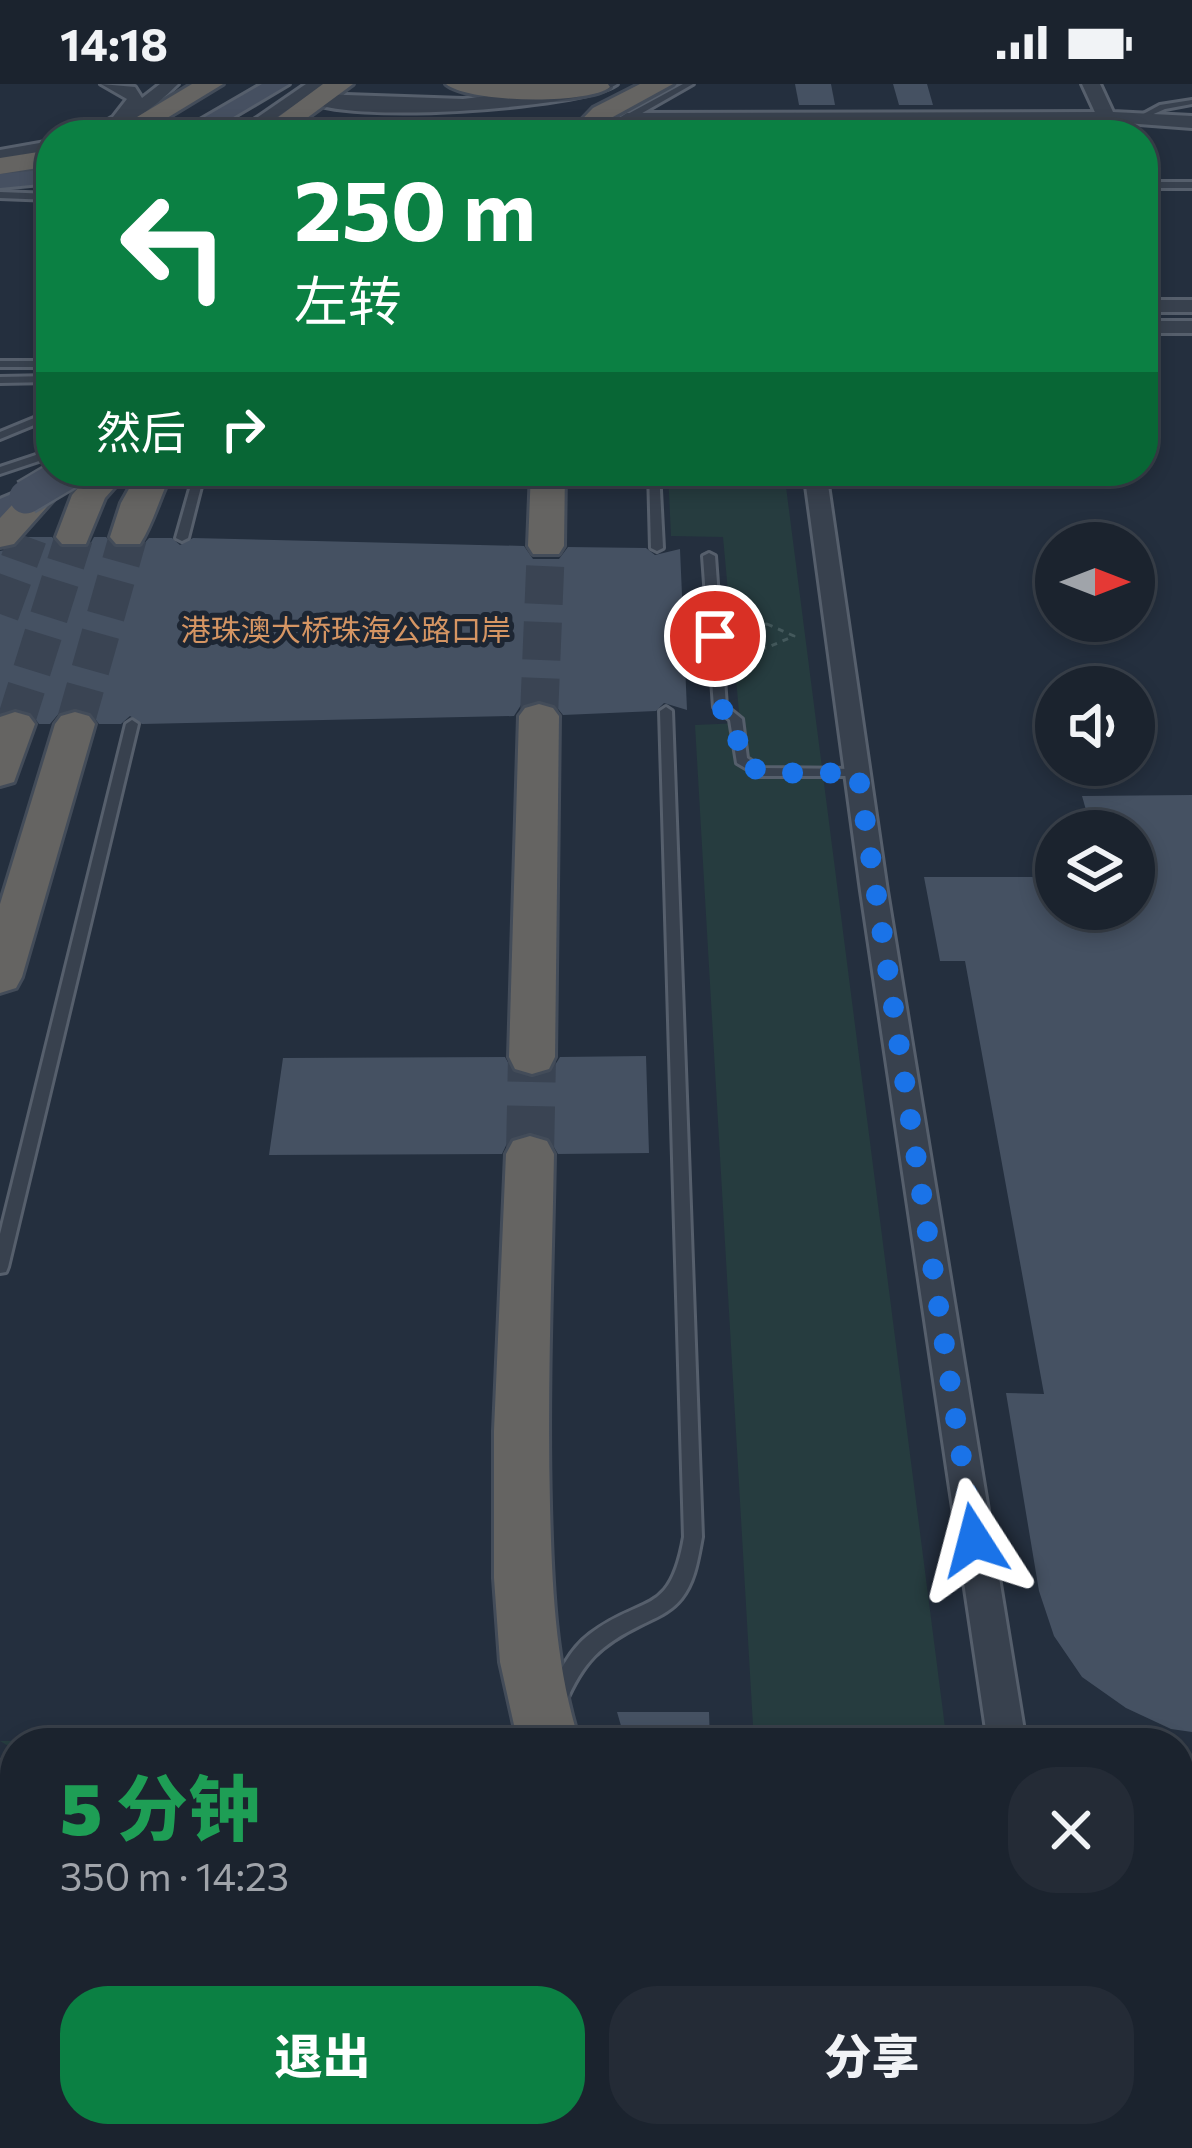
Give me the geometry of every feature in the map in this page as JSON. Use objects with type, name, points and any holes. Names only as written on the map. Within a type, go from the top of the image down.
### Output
[{"type":"highway","points":[[136,120],[210,84]]},
{"type":"highway","points":[[185,120],[242,84]]},
{"type":"highway","points":[[459,84],[520,92],[603,86]]},
{"type":"highway","points":[[595,120],[650,88]]},
{"type":"highway","points":[[0,166],[36,160]]},
{"type":"highway","points":[[0,193],[36,184]]},
{"type":"highway","points":[[29,498],[39,519],[72,486]]},
{"type":"highway","points":[[98,486],[89,495],[101,537]]},
{"type":"highway","points":[[101,537],[122,486]]},
{"type":"highway","points":[[101,537],[138,503],[148,486]]},
{"type":"highway","points":[[546,546],[548,486]]},
{"type":"highway","points":[[532,1057],[539,716]]},
{"type":"highway","points":[[0,772],[45,724]]},
{"type":"highway","points":[[0,865],[45,724]]},
{"type":"highway","points":[[0,977],[45,724]]},
{"type":"highway","points":[[530,1154],[521,1468],[523,1576],[531,1657],[546,1728]]},
{"type":"main road","points":[[195,120],[278,84]]},
{"type":"main road","points":[[266,120],[301,103]]},
{"type":"street","points":[[109,84],[129,91],[135,99],[123,120]]},
{"type":"street","points":[[128,120],[170,84]]},
{"type":"street","points":[[1091,84],[1106,117]]},
{"type":"street","points":[[245,120],[301,103],[478,103],[603,86]]},
{"type":"street","points":[[266,120],[301,103]]},
{"type":"street","points":[[1004,120],[1106,117],[1192,122]]},
{"type":"street","points":[[627,118],[658,120]]},
{"type":"street","points":[[0,155],[36,149]]},
{"type":"street","points":[[1158,306],[1192,306]]},
{"type":"street","points":[[1158,328],[1192,328]]},
{"type":"street","points":[[817,486],[1005,1728]]},
{"type":"lane","points":[[627,118],[689,84]]},
{"type":"lane","points":[[1140,118],[1163,107],[1192,102]]},
{"type":"lane","points":[[1158,185],[1192,185]]},
{"type":"lane","points":[[0,193],[36,199]]},
{"type":"lane","points":[[0,364],[36,364]]},
{"type":"lane","points":[[0,380],[36,379]]},
{"type":"lane","points":[[0,423],[36,416]]},
{"type":"lane","points":[[0,436],[36,420]]},
{"type":"lane","points":[[0,471],[29,498]]},
{"type":"lane","points":[[182,538],[196,486]]},
{"type":"lane","points":[[655,486],[657,548]]},
{"type":"lane","points":[[709,556],[719,707],[736,719],[741,760],[759,772],[858,773]]},
{"type":"lane","points":[[551,1728],[559,1693],[583,1654],[601,1637],[669,1601],[690,1559],[666,711]]},
{"type":"lane","points":[[0,1267],[132,724]]},
{"type":"path","points":[[766,624],[794,636],[769,648],[749,645],[737,636],[749,626],[766,624]]},
{"type":"green space","points":[[669,486],[786,486],[945,1728],[753,1728],[695,725],[740,723],[723,537],[671,536]]},
{"type":"building","points":[[795,84],[831,84],[835,105],[799,105]]},
{"type":"building","points":[[893,84],[927,84],[933,105],[899,105]]},
{"type":"building","points":[[26,537],[52,537],[62,548],[88,548],[94,537],[106,537],[116,548],[140,548],[149,538],[172,538],[180,545],[193,538],[524,546],[533,559],[559,559],[568,547],[646,548],[655,555],[680,549],[687,710],[664,703],[656,711],[563,715],[554,704],[538,700],[521,705],[514,716],[142,724],[130,716],[121,724],[99,724],[90,712],[74,708],[60,712],[50,724],[39,724],[30,712],[16,708],[0,712],[0,551],[15,548]]},
{"type":"building","points":[[1192,795],[1192,1728],[1169,1728],[1126,1708],[1082,1677],[1054,1636],[1039,1591],[1006,1393],[1044,1394],[965,961],[940,961],[924,877],[1035,877],[1035,930],[1155,930],[1155,810],[1086,810],[1082,796]]},
{"type":"building","points":[[646,1056],[649,1153],[558,1154],[548,1137],[529,1132],[509,1139],[502,1154],[269,1155],[283,1058],[505,1057],[514,1073],[533,1078],[550,1073],[560,1057]]},
{"type":"building","points":[[617,1712],[709,1712],[710,1728],[622,1728]]},
{"type":"tunnel","points":[[0,614],[28,537]]},
{"type":"tunnel","points":[[15,724],[74,537]]},
{"type":"tunnel","points":[[75,724],[128,537]]},
{"type":"tunnel","points":[[539,716],[546,546]]},
{"type":"tunnel","points":[[530,1154],[532,1057]]},
{"type":"district","name":"港珠澳大桥珠海公路口岸","points":[[346,631]]},
{"type":"route","points":[[715,636],[719,707],[736,719],[739,754],[745,766],[770,773],[858,773],[974,1540]]}]
